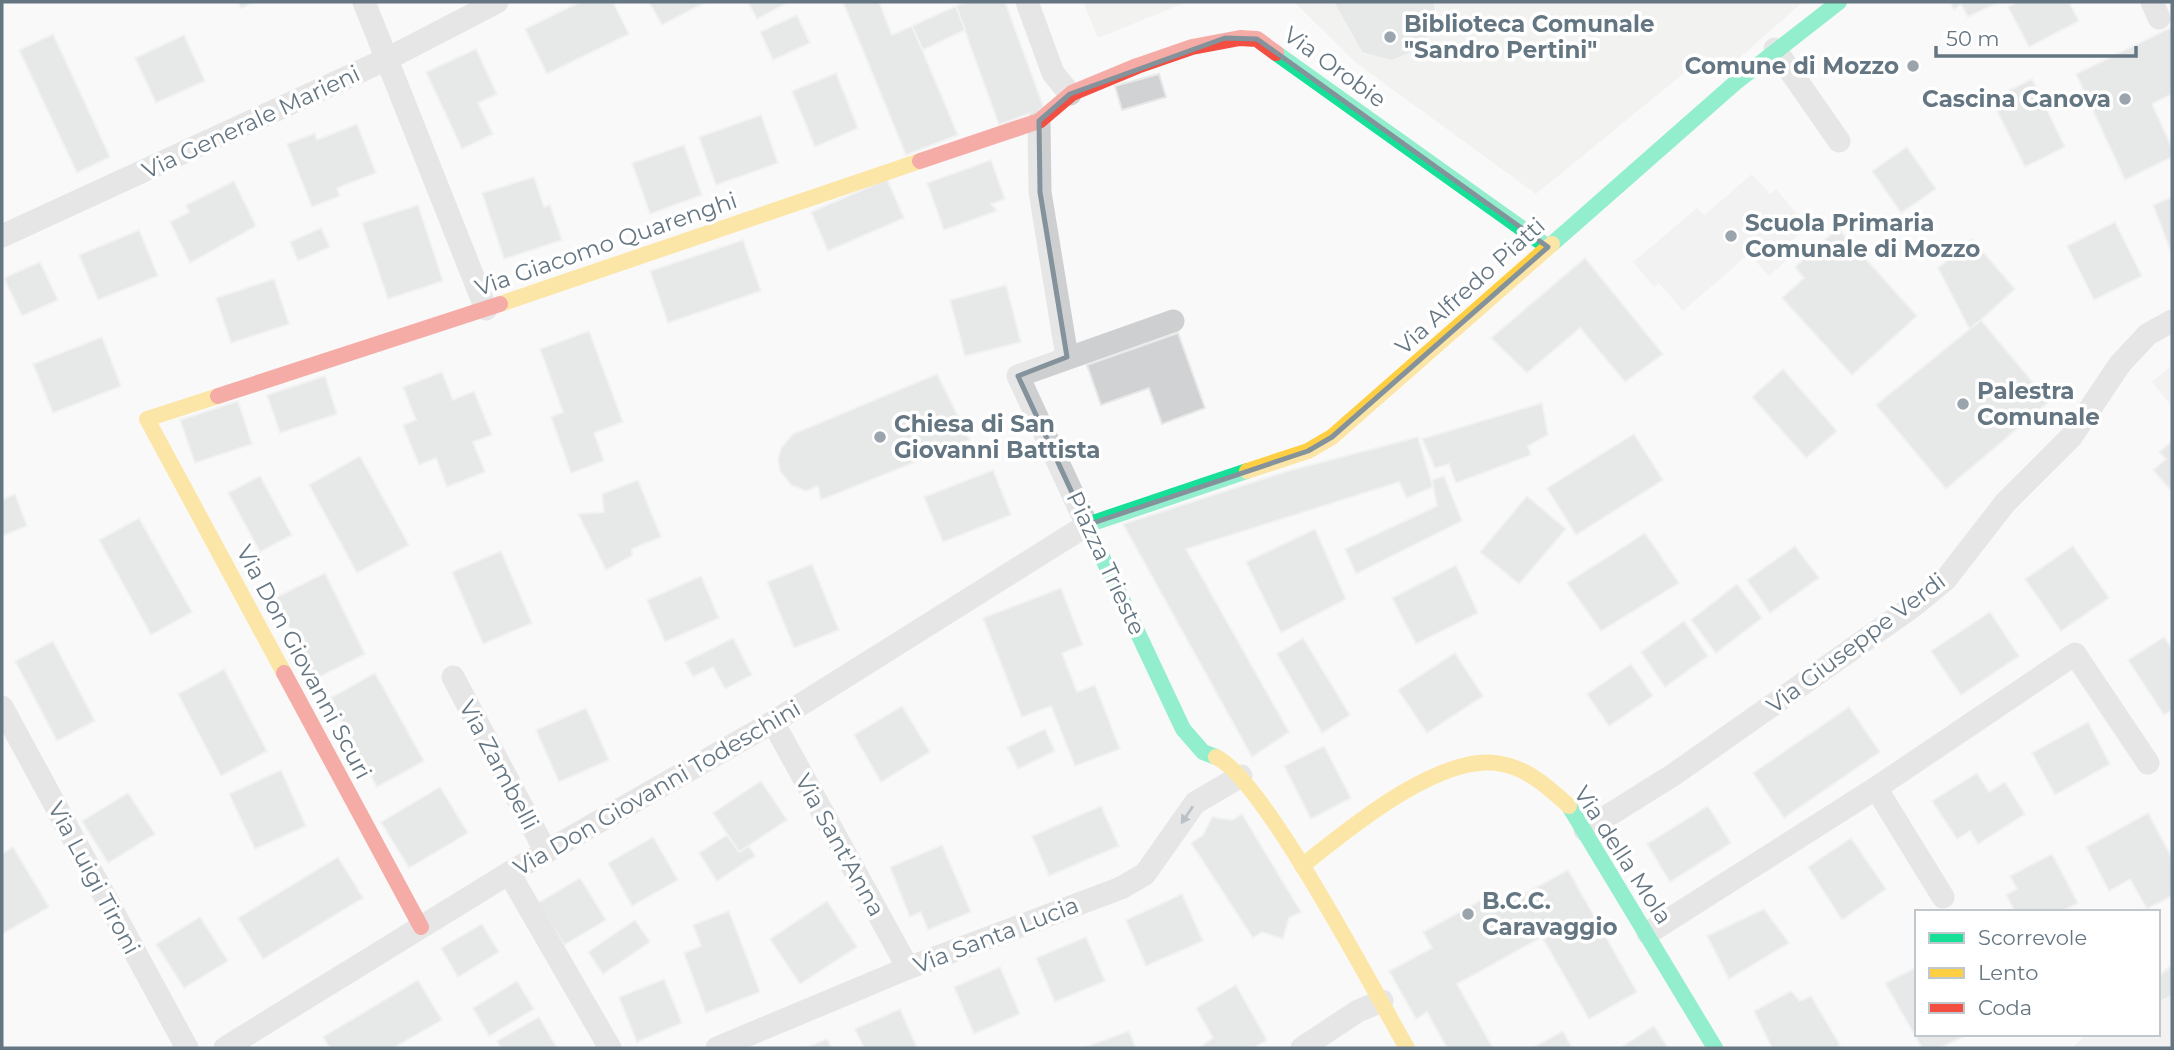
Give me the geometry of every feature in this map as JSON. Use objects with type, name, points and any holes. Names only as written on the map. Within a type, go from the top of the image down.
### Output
[{"type":"street","points":[[364,2],[389,58],[486,309]]},
{"type":"street","name":"Via Generale Marieni","points":[[2,236],[389,58],[497,2]]},
{"type":"street","points":[[1027,2],[1053,73],[1070,94]]},
{"type":"street","name":"Via Alfredo Piatti","points":[[1087,525],[1308,451],[1332,438],[1775,49],[1839,2]]},
{"type":"street","name":"Via Orobie","points":[[1070,94],[1135,67],[1225,38],[1257,39],[1548,247]]},
{"type":"street","points":[[1775,49],[1839,141]]},
{"type":"street","name":"Via Giacomo Quarenghi","points":[[147,419],[486,309],[1039,121],[1070,94]]},
{"type":"street","points":[[1039,121],[1040,192],[1067,357]]},
{"type":"street","name":"Piazza Trieste","points":[[1174,321],[1018,376],[1183,729],[1203,752],[1224,761],[1241,776]]},
{"type":"street","name":"Via Giuseppe Verdi","points":[[1585,830],[1725,739],[1912,607],[1946,579],[2005,503],[2071,437],[2120,363],[2148,334],[2172,321]]},
{"type":"street","name":"Via Don Giovanni Scuri","points":[[147,419],[421,927]]},
{"type":"street","name":"Via Don Giovanni Todeschini","points":[[225,1048],[509,873],[773,722],[1087,525]]},
{"type":"street","points":[[1648,933],[1876,788],[2075,654],[2148,763]]},
{"type":"street","name":"Via Zambelli","points":[[453,677],[546,852]]},
{"type":"street","name":"Via Luigi Tironi","points":[[2,708],[187,1048]]},
{"type":"street","name":"Via Sant'Anna","points":[[773,722],[908,968]]},
{"type":"street","name":"Via della Mola","points":[[1302,866],[1420,785],[1473,763],[1488,762],[1524,770],[1547,785],[1569,806],[1715,1048]]},
{"type":"street","points":[[1241,776],[1302,866],[1407,1048]]},
{"type":"street","name":"Via Santa Lucia","points":[[717,1048],[908,968],[1121,888],[1145,874],[1195,803],[1241,776]]},
{"type":"street","points":[[1876,788],[1943,897]]},
{"type":"street","points":[[509,873],[610,1048]]},
{"type":"street","points":[[1302,1048],[1358,1010],[1382,1002]]},
{"type":"highlighted area","points":[[1225,38],[1257,39],[1548,247],[1332,437],[1308,451],[1087,525],[1018,376],[1067,357],[1040,192],[1039,121],[1070,94]]},
{"type":"shaded area","points":[[1083,2],[1187,2],[1098,38]]},
{"type":"shaded area","points":[[1294,2],[1803,2],[1721,74],[1705,56],[1536,194],[1355,62]]},
{"type":"shaded area","name":"Scuola Primaria Comunale di Mozzo","points":[[1752,174],[1770,194],[1776,189],[1808,227],[1788,244],[1795,253],[1769,276],[1749,254],[1683,311],[1659,283],[1654,287],[1633,262],[1697,208],[1704,215]]},
{"type":"shaded area","points":[[2172,365],[2172,407],[2152,382]]},
{"type":"shaded area","points":[[2172,963],[2172,1048],[2071,1048],[2086,1036],[2160,1036],[2160,973]]},
{"type":"building","points":[[238,2],[255,2],[241,8]]},
{"type":"building","points":[[580,2],[613,2],[629,34],[547,74],[525,29]]},
{"type":"building","points":[[649,2],[706,2],[662,25]]},
{"type":"building","points":[[748,2],[789,2],[757,19]]},
{"type":"building","points":[[843,2],[879,2],[892,35],[912,26],[958,135],[906,155]]},
{"type":"building","points":[[967,2],[1005,2],[1044,108],[999,125],[956,6]]},
{"type":"building","name":"Biblioteca Comunale \"Sandro Pertini\"","points":[[1333,2],[1435,2],[1435,24],[1420,49],[1392,61],[1362,53]]},
{"type":"building","points":[[1950,2],[1999,2],[1968,17],[1961,4],[1954,10]]},
{"type":"building","points":[[2018,2],[2069,2],[2079,21],[2029,47],[2008,7]]},
{"type":"building","points":[[956,6],[965,30],[923,50],[912,26]]},
{"type":"building","points":[[797,15],[810,43],[773,60],[760,32]]},
{"type":"building","name":"Cascina Canova","points":[[2172,27],[2172,94],[2152,104],[2172,148],[2172,157],[2125,180],[2076,74]]},
{"type":"building","points":[[53,34],[110,157],[77,173],[19,50]]},
{"type":"building","points":[[184,35],[205,81],[156,103],[135,58]]},
{"type":"building","points":[[476,49],[497,94],[478,103],[493,134],[462,149],[426,72]]},
{"type":"building","points":[[836,73],[858,128],[815,147],[792,91]]},
{"type":"building","points":[[1159,74],[1166,97],[1122,110],[1115,86]]},
{"type":"building","points":[[2032,79],[2065,147],[2025,167],[1991,99]]},
{"type":"building","points":[[761,115],[778,163],[716,185],[699,137]]},
{"type":"building","points":[[357,124],[376,173],[337,188],[340,196],[312,207],[287,144],[315,133],[317,140]]},
{"type":"building","points":[[684,145],[702,195],[650,214],[632,163]]},
{"type":"building","points":[[1907,147],[1936,189],[1901,213],[1872,171]]},
{"type":"building","points":[[991,160],[1005,199],[991,204],[997,211],[944,230],[927,183]]},
{"type":"building","points":[[534,177],[544,207],[550,205],[562,240],[504,259],[482,193]]},
{"type":"building","points":[[887,179],[904,218],[828,251],[811,212]]},
{"type":"building","points":[[234,181],[256,226],[190,263],[170,222],[189,212],[186,205]]},
{"type":"building","points":[[2172,197],[2172,252],[2171,252],[2153,205]]},
{"type":"building","points":[[418,205],[443,281],[388,299],[362,223]]},
{"type":"building","points":[[2115,222],[2142,276],[2094,300],[2067,246]]},
{"type":"building","points":[[321,228],[330,247],[298,261],[290,242]]},
{"type":"building","points":[[1838,228],[1917,316],[1852,375],[1782,298],[1804,278],[1795,267]]},
{"type":"building","points":[[139,230],[158,276],[98,300],[79,255]]},
{"type":"building","points":[[1972,239],[2015,289],[1970,330],[1938,268]]},
{"type":"building","points":[[743,240],[761,291],[668,323],[650,271]]},
{"type":"building","points":[[1585,258],[1663,354],[1625,382],[1580,328],[1527,373],[1491,338]]},
{"type":"building","points":[[40,262],[58,300],[22,316],[4,278]]},
{"type":"building","points":[[274,279],[289,324],[231,343],[216,298]]},
{"type":"building","points":[[1006,285],[1021,342],[965,356],[950,300]]},
{"type":"building","name":"Palestra Comunale","points":[[1981,320],[2049,402],[1946,489],[1876,405]]},
{"type":"building","points":[[589,331],[623,422],[594,433],[604,461],[571,473],[551,417],[563,412],[540,349]]},
{"type":"building","points":[[1178,333],[1205,408],[1162,424],[1149,388],[1101,405],[1087,365]]},
{"type":"building","points":[[102,337],[121,386],[53,413],[33,364]]},
{"type":"building","points":[[1783,369],[1837,431],[1806,458],[1752,397]]},
{"type":"building","points":[[442,372],[453,400],[474,391],[492,435],[473,442],[485,472],[447,487],[436,458],[419,465],[403,425],[416,420],[403,387]]},
{"type":"building","name":"Chiesa di San Giovanni Battista","points":[[937,374],[970,440],[821,500],[818,486],[806,491],[791,485],[780,471],[778,460],[781,448],[793,434]]},
{"type":"building","points":[[325,376],[337,414],[280,433],[267,395]]},
{"type":"building","points":[[238,401],[252,444],[195,463],[180,420]]},
{"type":"building","points":[[1542,403],[1548,435],[1528,446],[1531,455],[1456,483],[1449,464],[1435,468],[1422,439]]},
{"type":"building","points":[[1634,434],[1663,480],[1576,535],[1547,488]]},
{"type":"building","points":[[1418,437],[1433,487],[1407,498],[1399,482],[1186,549],[1289,732],[1252,757],[1123,524],[1288,471]]},
{"type":"building","points":[[2172,441],[2172,492],[2153,470],[2166,459],[2159,452]]},
{"type":"building","points":[[360,456],[409,545],[357,573],[309,485]]},
{"type":"building","points":[[993,470],[1011,515],[943,542],[924,497]]},
{"type":"building","points":[[260,476],[292,535],[260,552],[228,493]]},
{"type":"building","points":[[1444,476],[1462,521],[1356,574],[1345,549],[1437,506],[1432,480]]},
{"type":"building","points":[[638,480],[661,537],[632,549],[632,556],[606,570],[578,514],[604,512],[602,494]]},
{"type":"building","points":[[15,494],[27,526],[2,536],[2,500]]},
{"type":"building","points":[[1527,496],[1566,529],[1519,584],[1480,552]]},
{"type":"building","points":[[139,518],[192,612],[151,635],[99,540]]},
{"type":"building","points":[[1315,529],[1346,599],[1281,633],[1246,562]]},
{"type":"building","points":[[1645,533],[1679,583],[1601,631],[1567,583]]},
{"type":"building","points":[[1795,546],[1819,578],[1770,613],[1747,580]]},
{"type":"building","points":[[2073,546],[2109,598],[2061,631],[2025,579]]},
{"type":"building","points":[[501,551],[532,623],[483,644],[452,572]]},
{"type":"building","points":[[812,564],[839,630],[794,648],[767,582]]},
{"type":"building","points":[[1456,565],[1478,613],[1416,644],[1392,598]]},
{"type":"building","points":[[325,573],[365,654],[315,679],[275,598]]},
{"type":"building","points":[[701,576],[719,618],[665,642],[647,600]]},
{"type":"building","points":[[1737,584],[1762,618],[1716,653],[1691,620]]},
{"type":"building","points":[[1061,588],[1083,645],[1062,653],[1077,692],[1095,685],[1120,749],[1075,766],[1051,706],[1022,717],[983,618]]},
{"type":"building","points":[[1990,612],[2019,656],[1961,695],[1931,651]]},
{"type":"building","points":[[1684,621],[1708,656],[1665,687],[1641,652]]},
{"type":"building","points":[[2164,637],[2172,649],[2172,710],[2164,715],[2128,660]]},
{"type":"building","points":[[733,638],[752,675],[725,689],[713,667],[693,677],[685,662]]},
{"type":"building","points":[[1303,638],[1350,715],[1322,733],[1277,654]]},
{"type":"building","points":[[53,641],[95,721],[57,741],[15,661]]},
{"type":"building","points":[[1455,653],[1483,696],[1427,733],[1398,690]]},
{"type":"building","points":[[1631,664],[1653,696],[1609,726],[1587,694]]},
{"type":"building","points":[[224,669],[267,751],[221,776],[178,694]]},
{"type":"building","points":[[375,673],[424,761],[377,787],[329,699]]},
{"type":"building","points":[[902,706],[930,752],[881,782],[854,735]]},
{"type":"building","points":[[1849,707],[1880,752],[1784,818],[1753,773]]},
{"type":"building","points":[[586,708],[609,760],[559,782],[536,730]]},
{"type":"building","points":[[2088,722],[2110,764],[2055,795],[2032,753]]},
{"type":"building","points":[[1045,729],[1055,751],[1018,769],[1007,747]]},
{"type":"building","points":[[1324,746],[1351,798],[1311,819],[1284,766]]},
{"type":"building","points":[[281,770],[306,826],[255,849],[229,794]]},
{"type":"building","points":[[1977,773],[1989,792],[2005,782],[2025,814],[1978,844],[1970,831],[1957,839],[1932,801]]},
{"type":"building","points":[[761,781],[787,820],[739,852],[713,813]]},
{"type":"building","points":[[440,787],[468,833],[409,868],[381,822]]},
{"type":"building","points":[[128,793],[155,834],[108,863],[82,821]]},
{"type":"building","points":[[1101,806],[1119,846],[1049,876],[1032,836]]},
{"type":"building","points":[[1708,806],[1731,843],[1670,882],[1647,844]]},
{"type":"building","points":[[2148,813],[2172,858],[2172,896],[2147,909],[2130,879],[2109,891],[2086,847]]},
{"type":"building","points":[[1242,814],[1301,912],[1289,918],[1283,939],[1262,932],[1253,938],[1191,843],[1203,835],[1212,817],[1232,820]]},
{"type":"building","points":[[727,835],[739,852],[749,846],[755,856],[717,881],[699,853]]},
{"type":"building","points":[[653,837],[678,880],[632,906],[608,863]]},
{"type":"building","points":[[1851,838],[1886,889],[1842,920],[1808,867]]},
{"type":"building","points":[[942,845],[971,912],[928,930],[921,912],[910,917],[890,867]]},
{"type":"building","points":[[13,847],[49,907],[2,934],[2,854]]},
{"type":"building","points":[[2052,854],[2078,903],[2065,910],[2014,910],[2006,895],[2017,889],[2010,876]]},
{"type":"building","points":[[338,857],[363,898],[263,959],[238,918]]},
{"type":"building","points":[[1568,870],[1637,992],[1589,1019],[1542,937],[1457,984],[1493,1048],[1447,1048],[1427,1012],[1416,1019],[1389,971],[1432,948],[1423,932],[1494,893],[1502,906]]},
{"type":"building","points":[[580,878],[606,920],[564,945],[538,903]]},
{"type":"building","points":[[1182,894],[1203,941],[1146,966],[1126,920]]},
{"type":"building","points":[[827,901],[857,947],[800,984],[770,939]]},
{"type":"building","points":[[1764,909],[1789,943],[1729,979],[1707,936]]},
{"type":"building","points":[[729,911],[760,992],[706,1013],[684,953],[701,946],[693,925]]},
{"type":"building","points":[[200,917],[228,961],[184,988],[156,944]]},
{"type":"building","points":[[635,920],[650,942],[603,974],[588,952]]},
{"type":"building","points":[[482,924],[499,952],[458,977],[441,948]]},
{"type":"building","points":[[1086,937],[1105,981],[1055,1002],[1036,958]]},
{"type":"building","points":[[2172,965],[2172,996],[2160,1001],[2160,975]]},
{"type":"building","points":[[1000,967],[1020,1014],[974,1034],[954,987]]},
{"type":"building","points":[[1915,968],[1915,1036],[1885,983]]},
{"type":"building","points":[[664,979],[682,1023],[637,1042],[619,997]]},
{"type":"building","points":[[418,980],[442,1020],[393,1048],[330,1048],[323,1037]]},
{"type":"building","points":[[517,981],[534,1009],[489,1036],[473,1008]]},
{"type":"building","points":[[1236,985],[1267,1040],[1253,1048],[1199,1048],[1213,1038],[1196,1008]]},
{"type":"building","points":[[1791,991],[1800,1001],[1811,996],[1840,1045],[1836,1048],[1772,1048],[1754,1011]]},
{"type":"building","points":[[900,1009],[917,1048],[864,1048],[855,1029]]},
{"type":"building","points":[[539,1017],[557,1048],[501,1048],[497,1041]]},
{"type":"building","points":[[1654,1026],[1668,1048],[1620,1048]]},
{"type":"building","points":[[1129,1031],[1136,1048],[1083,1048]]},
{"type":"building","points":[[1563,1031],[1572,1048],[1532,1048]]},
{"type":"building","points":[[1915,1036],[1965,1036],[1940,1048],[1922,1048]]},
{"type":"building","points":[[827,1039],[832,1048],[805,1048]]},
{"type":"traffic: fast","points":[[1552,244],[1735,83],[1839,2]]},
{"type":"traffic: fast","points":[[1276,53],[1548,247]]},
{"type":"traffic: fast","points":[[1216,757],[1203,752],[1183,729],[1087,525],[1247,471]]},
{"type":"traffic: fast","points":[[1569,806],[1715,1048]]},
{"type":"traffic: slow","points":[[500,304],[920,161]]},
{"type":"traffic: slow","points":[[1247,471],[1308,451],[1332,437],[1552,244]]},
{"type":"traffic: slow","points":[[218,396],[147,419],[284,673]]},
{"type":"traffic: slow","points":[[1216,757],[1236,773],[1289,844],[1407,1048]]},
{"type":"traffic: slow","points":[[1302,866],[1369,814],[1424,781],[1451,769],[1478,763],[1512,767],[1538,780],[1569,806]]},
{"type":"traffic: jam","points":[[920,161],[1039,121],[1072,93],[1192,47],[1240,38],[1257,39],[1276,53]]},
{"type":"traffic: jam","points":[[218,396],[500,304]]},
{"type":"traffic: jam","points":[[284,673],[421,927]]},
{"type":"place","name":"Biblioteca Comunale \"Sandro Pertini\"","points":[[1390,37]]},
{"type":"place","name":"Comune di Mozzo","points":[[1913,66]]},
{"type":"place","name":"Cascina Canova","points":[[2125,99]]},
{"type":"place","name":"Scuola Primaria Comunale di Mozzo","points":[[1731,236]]},
{"type":"place","name":"Palestra Comunale","points":[[1963,404]]},
{"type":"place","name":"Chiesa di San Giovanni Battista","points":[[880,437]]},
{"type":"place","name":"B.C.C. Caravaggio","points":[[1468,914]]}]
